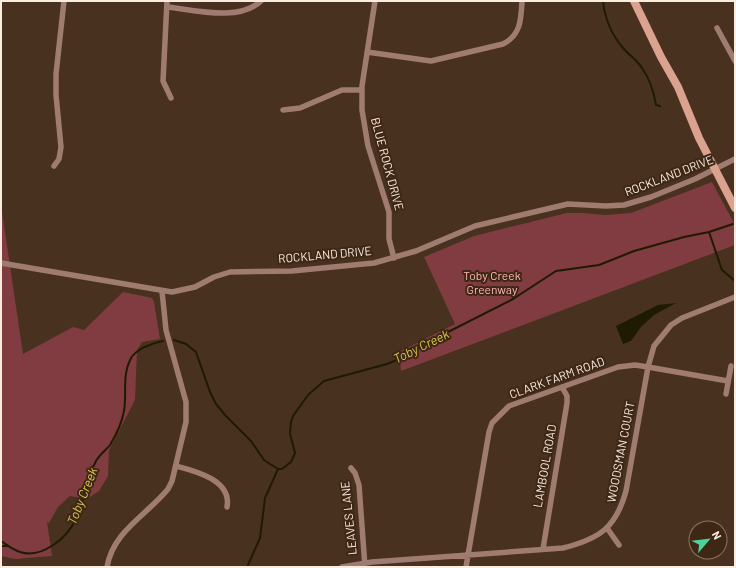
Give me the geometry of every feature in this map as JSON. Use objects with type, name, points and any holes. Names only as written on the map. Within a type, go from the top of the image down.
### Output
[{"type":"street","points":[[54,166],[59,158],[61,147],[56,95],[56,74],[64,1]]},
{"type":"street","points":[[171,98],[163,81],[167,4],[231,13],[248,10],[261,1]]},
{"type":"street","name":"BLUE ROCK DRIVE","points":[[375,1],[362,90],[364,127],[389,212],[389,239],[394,258]]},
{"type":"street","points":[[367,52],[431,61],[503,44],[512,38],[518,29],[522,1]]},
{"type":"street","points":[[634,1],[661,57],[678,87],[699,138],[735,208]]},
{"type":"street","points":[[717,28],[735,61]]},
{"type":"street","points":[[283,110],[300,108],[342,90],[362,90]]},
{"type":"street","name":"ROCKLAND DRIVE","points":[[1,263],[172,292],[185,290],[214,276],[230,272],[348,267],[394,258],[436,243],[475,226],[533,211],[568,204],[612,206],[637,202],[715,170],[735,159]]},
{"type":"street","points":[[107,567],[111,553],[119,539],[168,489],[176,466],[186,422],[186,402],[166,330],[162,291]]},
{"type":"street","name":"WOODSMAN COURT","points":[[342,567],[467,554],[563,548],[593,538],[607,528],[622,509],[648,367],[654,346],[672,325],[687,316],[735,297]]},
{"type":"street","name":"CLARK FARM ROAD","points":[[466,567],[467,554],[492,423],[509,406],[618,367],[635,365],[728,381]]},
{"type":"street","points":[[726,394],[731,366]]},
{"type":"street","name":"LAMBOOL ROAD","points":[[543,549],[567,403],[567,396],[562,387]]},
{"type":"street","points":[[176,466],[194,470],[212,479],[226,493],[228,501],[227,507]]},
{"type":"street","name":"LEAVES LANE","points":[[351,468],[358,480],[365,565]]},
{"type":"street","points":[[607,528],[618,545]]},
{"type":"green space","name":"Toby Creek Greenway","points":[[712,182],[735,225],[735,245],[401,371],[399,352],[455,324],[424,257],[474,236],[567,213],[605,215],[631,213]]},
{"type":"green space","points":[[1,205],[23,354],[73,327],[84,330],[123,292],[152,298],[160,339],[142,342],[137,350],[135,400],[109,450],[108,476],[99,491],[87,499],[70,496],[58,507],[49,523],[47,522],[52,556],[15,559],[1,556]]},
{"type":"shaded area","points":[[676,303],[654,315],[641,327],[631,341],[623,344],[616,326],[658,305]]},
{"type":"waterway","points":[[603,1],[607,21],[612,32],[623,48],[638,62],[645,72],[651,86],[656,105],[660,106]]},
{"type":"waterway","name":"Toby Creek","points":[[174,340],[186,344],[196,352],[210,392],[216,404],[251,441],[264,460],[278,469],[282,469],[291,462],[295,453],[290,434],[293,416],[308,395],[324,381],[387,364],[402,358],[448,332],[513,299],[556,271],[599,265],[634,251],[684,237],[709,232],[733,224]]},
{"type":"waterway","points":[[709,232],[722,270],[735,281]]},
{"type":"waterway","name":"Toby Creek","points":[[1,541],[12,549],[20,552],[37,552],[45,550],[53,545],[67,533],[76,519],[87,482],[96,461],[110,445],[117,433],[125,405],[125,379],[130,360],[132,356],[140,350],[154,343],[163,341]]},
{"type":"waterway","points":[[248,567],[260,538],[265,498],[278,469]]},
{"type":"waterway","name":"Toby Creek","points":[[1,546],[8,546]]}]
